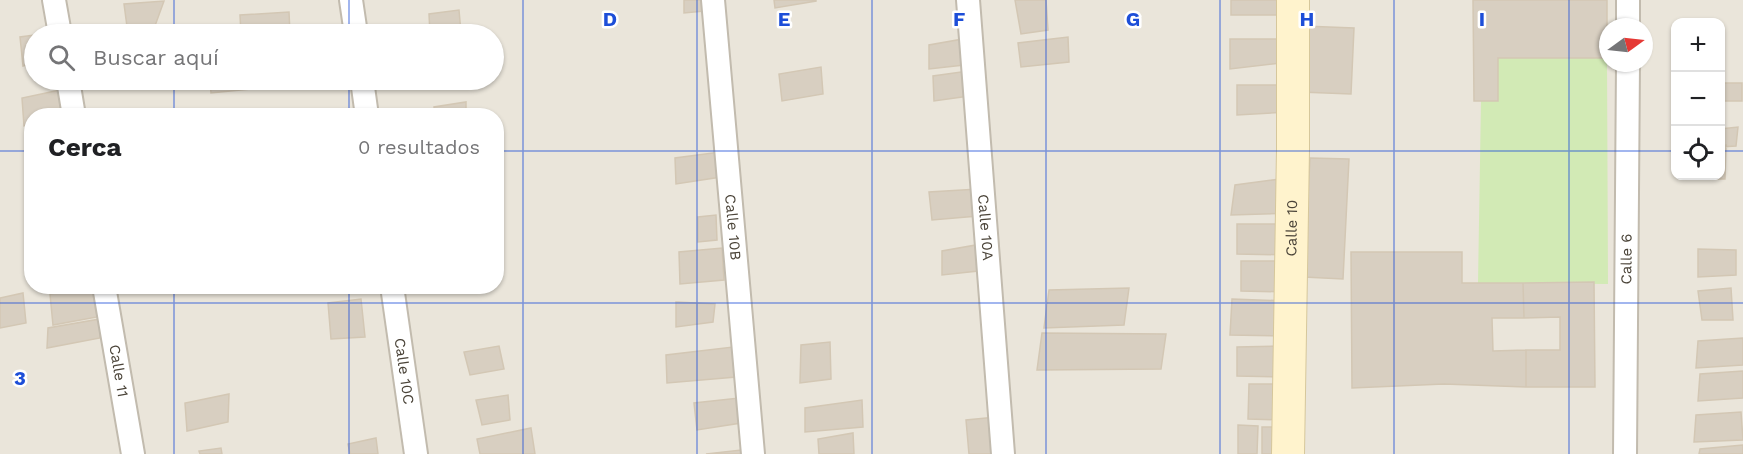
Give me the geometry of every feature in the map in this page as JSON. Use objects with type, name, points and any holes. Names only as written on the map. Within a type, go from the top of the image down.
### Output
[{"type":"street","points":[[54,0],[58,24]]},
{"type":"street","points":[[351,0],[355,24]]},
{"type":"street","name":"Calle 10B","points":[[713,0],[753,454]]},
{"type":"street","name":"Calle 10A","points":[[969,0],[1003,454]]},
{"type":"street","name":"Calle 10","points":[[1288,454],[1293,0]]},
{"type":"street","points":[[1628,0],[1628,18]]},
{"type":"street","name":"Calle 6","points":[[1625,454],[1628,72]]},
{"type":"street","points":[[70,90],[73,108]]},
{"type":"street","points":[[363,90],[366,108]]},
{"type":"street","name":"Calle 11","points":[[105,294],[133,454]]},
{"type":"street","name":"Calle 10C","points":[[393,294],[416,454]]},
{"type":"shaded area","points":[[0,0],[1743,0],[1743,454],[0,454]]},
{"type":"green space","points":[[1498,58],[1599,58],[1599,72],[1607,72],[1608,284],[1478,283],[1481,101],[1498,101]]},
{"type":"building","points":[[684,0],[703,0],[704,11],[684,13]]},
{"type":"building","points":[[774,0],[816,0],[816,1],[775,8]]},
{"type":"building","points":[[1015,0],[1046,0],[1048,30],[1021,34]]},
{"type":"building","points":[[1231,0],[1282,0],[1282,15],[1231,15]]},
{"type":"building","points":[[1473,0],[1607,0],[1607,18],[1599,18],[1599,58],[1498,58],[1498,101],[1474,101]]},
{"type":"building","points":[[164,1],[156,24],[127,24],[124,4]]},
{"type":"building","points":[[459,10],[460,24],[430,24],[429,14]]},
{"type":"building","points":[[289,12],[290,24],[240,24],[240,15]]},
{"type":"building","points":[[1303,26],[1354,28],[1351,94],[1300,92]]},
{"type":"building","points":[[24,36],[23,66],[20,37]]},
{"type":"building","points":[[1068,37],[1069,62],[1021,67],[1018,43]]},
{"type":"building","points":[[963,39],[964,65],[929,69],[929,45]]},
{"type":"building","points":[[1230,39],[1282,39],[1281,63],[1230,69]]},
{"type":"building","points":[[821,67],[823,94],[782,101],[779,74]]},
{"type":"building","points":[[968,71],[969,96],[934,101],[933,76]]},
{"type":"building","points":[[1725,83],[1742,83],[1742,101],[1725,101]]},
{"type":"building","points":[[1237,85],[1288,85],[1287,112],[1237,115]]},
{"type":"building","points":[[65,90],[68,108],[24,108],[24,126],[22,98]]},
{"type":"building","points":[[211,90],[240,90],[211,93]]},
{"type":"building","points":[[466,102],[466,108],[434,107]]},
{"type":"building","points":[[1738,127],[1736,146],[1725,147],[1725,128]]},
{"type":"building","points":[[720,152],[721,177],[676,184],[675,158]]},
{"type":"building","points":[[1310,158],[1349,159],[1343,279],[1304,277]]},
{"type":"building","points":[[1288,178],[1291,213],[1231,215],[1235,185]]},
{"type":"building","points":[[978,189],[978,216],[932,220],[929,192]]},
{"type":"building","points":[[716,215],[717,240],[698,242],[698,217]]},
{"type":"building","points":[[1237,224],[1289,224],[1290,255],[1237,254]]},
{"type":"building","points":[[976,245],[978,271],[942,275],[942,251]]},
{"type":"building","points":[[722,248],[724,280],[680,284],[679,252]]},
{"type":"building","points":[[1698,249],[1736,250],[1736,275],[1698,277]]},
{"type":"building","points":[[1351,252],[1462,252],[1462,283],[1523,283],[1524,318],[1492,318],[1493,351],[1526,350],[1526,387],[1444,384],[1352,388]]},
{"type":"building","points":[[1241,261],[1287,261],[1288,292],[1241,291]]},
{"type":"building","points":[[1594,282],[1595,387],[1526,387],[1526,350],[1560,350],[1560,317],[1524,318],[1523,283]]},
{"type":"building","points":[[1129,288],[1124,325],[1044,328],[1049,290]]},
{"type":"building","points":[[1731,288],[1733,320],[1702,320],[1698,291]]},
{"type":"building","points":[[23,293],[26,323],[0,328],[0,298]]},
{"type":"building","points":[[50,294],[94,294],[97,317],[53,325]]},
{"type":"building","points":[[361,299],[365,337],[331,339],[328,303]]},
{"type":"building","points":[[1232,299],[1288,301],[1287,336],[1230,335]]},
{"type":"building","points":[[676,302],[715,304],[713,322],[676,327]]},
{"type":"building","points":[[100,319],[100,338],[47,348],[48,328]]},
{"type":"building","points":[[1042,333],[1166,334],[1161,369],[1037,370]]},
{"type":"building","points":[[1743,338],[1743,365],[1696,368],[1698,341]]},
{"type":"building","points":[[830,342],[831,379],[800,383],[801,345]]},
{"type":"building","points":[[499,346],[504,369],[470,375],[464,352]]},
{"type":"building","points":[[1283,346],[1284,377],[1237,376],[1237,347]]},
{"type":"building","points":[[733,347],[736,377],[667,383],[666,355]]},
{"type":"building","points":[[1743,371],[1743,398],[1698,401],[1700,374]]},
{"type":"building","points":[[1249,384],[1287,384],[1286,420],[1248,419]]},
{"type":"building","points":[[229,394],[228,422],[187,431],[185,403]]},
{"type":"building","points":[[508,395],[510,420],[482,425],[476,400]]},
{"type":"building","points":[[739,398],[741,423],[697,430],[694,403]]},
{"type":"building","points":[[862,400],[863,427],[805,432],[805,408]]},
{"type":"building","points":[[1741,412],[1743,440],[1694,442],[1696,415]]},
{"type":"building","points":[[996,417],[998,454],[969,454],[966,420]]},
{"type":"building","points":[[1238,425],[1258,426],[1257,454],[1238,454]]},
{"type":"building","points":[[1262,427],[1282,427],[1281,454],[1262,454]]},
{"type":"building","points":[[531,428],[535,454],[480,454],[477,439]]},
{"type":"building","points":[[853,433],[854,454],[819,454],[818,439]]},
{"type":"building","points":[[376,438],[378,454],[350,454],[348,444]]},
{"type":"building","points":[[1743,445],[1743,454],[1699,454],[1700,449]]},
{"type":"building","points":[[221,448],[222,454],[200,454],[199,451]]},
{"type":"building","points":[[741,450],[741,454],[706,454]]}]
